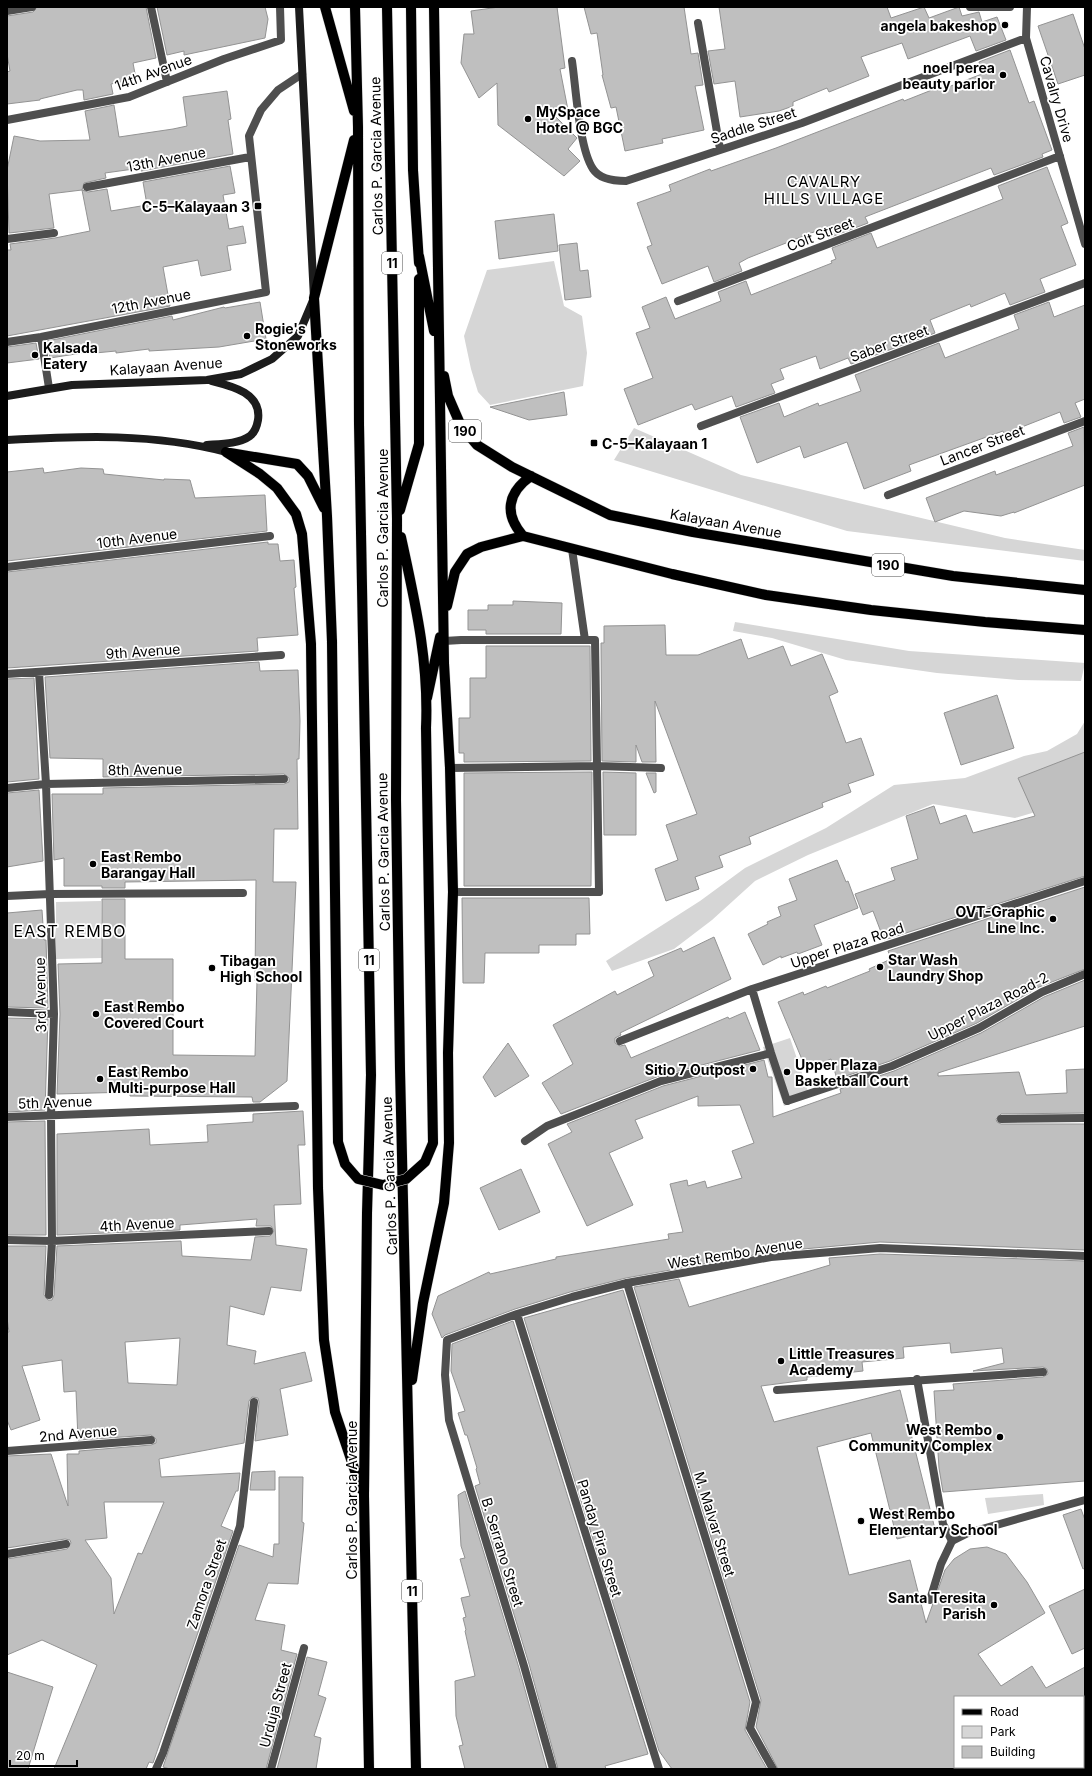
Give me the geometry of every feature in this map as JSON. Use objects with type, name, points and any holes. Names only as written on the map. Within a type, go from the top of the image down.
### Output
[{"type":"main road","points":[[299,7],[327,516],[332,642],[338,1142],[345,1164],[358,1179],[383,1185],[406,1179],[425,1162],[433,1143],[426,728],[427,698],[421,628],[397,519],[420,444],[419,256],[413,170],[411,7]]},
{"type":"main road","points":[[314,298],[358,127],[325,7]]},
{"type":"main road","name":"Carlos P. Garcia Avenue","points":[[355,7],[358,127],[359,424],[371,1074],[367,1213],[364,1496],[369,1769]]},
{"type":"main road","name":"Carlos P. Garcia Avenue","points":[[387,7],[397,519],[396,800],[407,1413],[416,1769]]},
{"type":"main road","points":[[407,1413],[423,1303],[444,1203],[449,1143],[448,1053],[453,892],[450,768],[444,641],[434,7]]},
{"type":"main road","points":[[419,256],[439,355]]},
{"type":"main road","name":"Kalayaan Avenue","points":[[7,396],[72,385],[207,380],[241,374],[272,359],[298,336],[314,298]]},
{"type":"main road","name":"Kalayaan Avenue","points":[[439,355],[448,396],[461,426],[477,445],[495,457],[531,476],[610,515],[685,531],[953,576],[1085,590]]},
{"type":"main road","points":[[201,446],[230,442],[250,436],[257,428],[259,412],[253,399],[236,387],[207,380]]},
{"type":"main road","points":[[7,440],[75,436],[136,438],[201,446],[226,452],[297,464],[308,476],[327,516]]},
{"type":"main road","points":[[226,452],[260,474],[277,488],[296,514],[302,534],[311,644],[318,1188],[324,1340],[335,1412],[364,1496]]},
{"type":"main road","points":[[523,536],[515,527],[510,515],[510,503],[515,491],[531,476]]},
{"type":"main road","points":[[427,698],[455,572],[467,554],[481,546],[523,536],[672,574],[773,596],[871,610],[985,622],[1085,630]]},
{"type":"street","points":[[7,11],[32,7]]},
{"type":"street","points":[[151,7],[167,82]]},
{"type":"street","name":"14th Avenue","points":[[7,120],[129,97],[224,60],[281,40],[280,7]]},
{"type":"street","points":[[970,7],[1010,7]]},
{"type":"street","name":"Cavalry Drive","points":[[1027,7],[1026,38],[1085,244]]},
{"type":"street","points":[[698,23],[720,149]]},
{"type":"street","name":"Saddle Street","points":[[572,61],[585,151],[594,170],[605,178],[614,181],[626,181],[802,123],[1026,38]]},
{"type":"street","points":[[250,157],[249,136],[261,110],[278,90],[302,74]]},
{"type":"street","name":"Colt Street","points":[[678,301],[1060,156]]},
{"type":"street","name":"13th Avenue","points":[[87,187],[250,157]]},
{"type":"street","name":"12th Avenue","points":[[7,342],[40,337],[266,292],[250,157]]},
{"type":"street","points":[[7,239],[54,233]]},
{"type":"street","name":"Saber Street","points":[[701,426],[1085,283]]},
{"type":"street","points":[[40,337],[49,388]]},
{"type":"street","name":"Lancer Street","points":[[888,495],[1085,421]]},
{"type":"street","name":"10th Avenue","points":[[7,567],[270,536]]},
{"type":"street","points":[[572,549],[584,640]]},
{"type":"street","points":[[444,641],[595,640],[600,892],[453,892]]},
{"type":"street","name":"9th Avenue","points":[[7,674],[282,655]]},
{"type":"street","name":"3rd Avenue","points":[[39,672],[46,784],[54,1014],[51,1115],[52,1241],[49,1295]]},
{"type":"street","points":[[450,768],[598,766],[661,768]]},
{"type":"street","name":"8th Avenue","points":[[7,788],[46,784],[284,779]]},
{"type":"street","name":"Upper Plaza Road","points":[[620,1041],[752,989],[1085,880]]},
{"type":"street","points":[[7,896],[50,894],[243,893]]},
{"type":"street","name":"Upper Plaza Road-2","points":[[752,989],[787,1101],[892,1066],[979,1028],[1042,992],[1085,974]]},
{"type":"street","points":[[7,1012],[54,1014]]},
{"type":"street","points":[[525,1141],[546,1126],[661,1081],[771,1053]]},
{"type":"street","name":"5th Avenue","points":[[7,1117],[295,1106]]},
{"type":"street","points":[[1001,1119],[1085,1118]]},
{"type":"street","name":"4th Avenue","points":[[7,1240],[52,1241],[269,1231]]},
{"type":"street","name":"West Rembo Avenue","points":[[447,1340],[517,1314],[572,1296],[627,1283],[771,1257],[880,1248],[1085,1256]]},
{"type":"street","name":"M. Malvar Street","points":[[627,1283],[756,1702],[750,1728],[773,1769]]},
{"type":"street","name":"Panday Pira Street","points":[[517,1314],[659,1769]]},
{"type":"street","name":"B. Serrano Street","points":[[447,1340],[445,1375],[449,1420],[524,1666],[553,1769]]},
{"type":"street","points":[[777,1390],[917,1379],[1044,1372]]},
{"type":"street","points":[[917,1379],[943,1524],[952,1541]]},
{"type":"street","name":"Zamora Street","points":[[156,1769],[163,1753],[240,1526],[254,1402]]},
{"type":"street","name":"2nd Avenue","points":[[7,1451],[151,1440]]},
{"type":"street","points":[[930,1600],[941,1564],[952,1541],[968,1533],[1085,1500]]},
{"type":"street","points":[[7,1554],[66,1544]]},
{"type":"street","name":"Urduja Street","points":[[271,1769],[304,1648]]},
{"type":"green space","points":[[554,261],[564,306],[582,316],[587,353],[583,386],[490,405],[478,392],[471,369],[464,336],[487,270]]},
{"type":"green space","points":[[634,428],[741,475],[1005,538],[1085,550],[1085,561],[847,531],[614,460]]},
{"type":"green space","points":[[735,622],[909,651],[1085,663],[1081,681],[1018,680],[937,673],[846,660],[772,638],[733,631]]},
{"type":"green space","points":[[1085,721],[1085,792],[1066,803],[1015,818],[933,804],[808,855],[755,881],[712,920],[674,949],[612,971],[606,961],[700,901],[745,868],[826,828],[894,785],[965,778],[1024,756],[1047,751],[1077,734]]},
{"type":"green space","points":[[101,901],[102,958],[56,959],[56,902]]},
{"type":"green space","name":"Upper Plaza Basketball Court","points":[[790,1038],[810,1097],[784,1106],[763,1047]]},
{"type":"green space","points":[[1043,1494],[1044,1505],[988,1514],[985,1498]]},
{"type":"building","points":[[37,7],[146,7],[156,58],[133,63],[136,79],[111,84],[113,94],[84,100],[83,90],[77,90],[40,100],[7,104],[7,72],[10,71],[7,54],[7,16],[33,12]]},
{"type":"building","points":[[157,7],[265,7],[268,19],[265,38],[184,55],[184,51],[167,55]]},
{"type":"building","points":[[499,7],[557,7],[565,68],[560,69],[568,110],[551,112],[577,138],[568,149],[580,161],[564,176],[498,125],[497,83],[479,98],[461,63],[464,34],[474,34],[471,11]]},
{"type":"building","points":[[584,7],[684,7],[691,54],[698,53],[703,85],[695,86],[704,130],[662,139],[663,143],[625,151],[616,107],[611,108],[602,75],[597,33],[591,34]]},
{"type":"building","points":[[719,7],[887,7],[891,18],[924,7],[929,18],[959,7],[962,16],[979,12],[982,22],[997,17],[1006,40],[976,51],[970,36],[908,59],[902,43],[861,57],[869,76],[829,92],[827,88],[793,102],[793,106],[779,111],[740,117],[735,81],[714,84],[708,51],[725,49]]},
{"type":"building","points":[[1073,14],[1085,49],[1085,75],[1058,84],[1038,26]]},
{"type":"building","points":[[1010,50],[1029,103],[1034,101],[1052,150],[1042,154],[1043,157],[994,175],[991,168],[865,217],[868,223],[828,238],[824,228],[748,258],[739,263],[742,271],[714,282],[708,266],[662,284],[647,247],[652,245],[637,203],[671,191],[669,185],[710,169],[711,171],[776,148],[903,99],[904,101],[942,86],[943,89],[982,74],[979,62]]},
{"type":"building","points":[[227,91],[231,119],[228,120],[233,154],[141,171],[141,168],[105,173],[106,178],[84,183],[82,190],[49,194],[54,228],[9,233],[7,170],[14,136],[40,141],[90,140],[85,111],[114,105],[119,137],[173,129],[187,126],[183,97]]},
{"type":"building","points":[[230,166],[235,193],[223,195],[229,229],[243,226],[246,243],[227,246],[231,270],[201,276],[198,260],[163,267],[170,306],[7,336],[7,250],[11,250],[10,244],[55,238],[90,231],[82,190],[88,192],[107,189],[111,211],[147,205],[143,182]]},
{"type":"building","points":[[1047,167],[1068,223],[1061,226],[1076,265],[1040,279],[1045,292],[1010,305],[1005,293],[971,307],[970,304],[930,320],[935,333],[851,364],[848,358],[820,369],[816,356],[780,369],[784,379],[771,384],[775,393],[736,407],[732,396],[695,410],[692,404],[638,425],[624,389],[653,378],[636,333],[650,328],[642,307],[666,297],[675,319],[721,301],[718,292],[746,281],[751,295],[832,263],[831,261],[836,259],[832,248],[871,233],[877,248],[1003,199],[998,186]]},
{"type":"building","points":[[554,214],[558,251],[499,259],[495,221]]},
{"type":"building","points":[[577,243],[580,271],[588,270],[591,297],[565,300],[559,245]]},
{"type":"building","points":[[260,302],[266,339],[219,347],[149,351],[149,349],[116,353],[116,351],[95,353],[95,351],[50,358],[47,341],[172,316],[173,320],[224,307]]},
{"type":"building","points":[[1049,302],[1054,317],[1085,305],[1085,399],[1075,403],[1081,417],[1064,423],[1060,412],[1004,434],[1003,431],[909,465],[911,471],[864,489],[847,442],[804,458],[800,446],[757,463],[740,417],[779,403],[784,417],[818,403],[819,406],[861,391],[855,375],[939,343],[945,358],[1019,329],[1014,315]]},
{"type":"building","points":[[36,343],[39,359],[7,363],[7,347]]},
{"type":"building","points":[[564,392],[567,415],[529,420],[490,407]]},
{"type":"building","points":[[1084,427],[1085,485],[1014,513],[1001,516],[964,511],[935,522],[926,498],[995,471],[996,475],[1073,446],[1068,433]]},
{"type":"building","points":[[43,468],[44,473],[81,468],[103,469],[104,474],[164,480],[190,480],[195,498],[265,495],[267,531],[7,561],[7,472]]},
{"type":"building","points":[[268,542],[268,544],[278,544],[280,561],[294,560],[296,587],[294,588],[298,635],[257,638],[258,651],[7,668],[7,572]]},
{"type":"building","points":[[513,601],[562,603],[561,634],[486,634],[486,630],[468,630],[468,610],[488,610],[488,605],[513,605]]},
{"type":"building","points":[[665,625],[666,655],[698,655],[741,639],[748,659],[783,646],[791,666],[822,654],[838,692],[829,696],[846,743],[861,738],[874,775],[848,784],[851,792],[822,803],[823,807],[749,837],[751,844],[719,856],[723,867],[695,877],[699,889],[666,901],[655,869],[678,860],[666,825],[697,814],[655,701],[656,762],[642,762],[636,745],[636,762],[602,761],[601,643],[604,643],[604,626]]},
{"type":"building","points":[[486,646],[590,646],[591,761],[464,762],[464,753],[459,753],[459,718],[470,718],[470,678],[486,678]]},
{"type":"building","points":[[259,662],[260,671],[298,670],[300,721],[299,759],[297,759],[298,829],[274,829],[273,882],[296,882],[287,1081],[260,1102],[253,1102],[252,1097],[130,1096],[130,1092],[57,1094],[60,1014],[58,964],[102,963],[102,899],[125,899],[125,959],[173,959],[173,1055],[255,1056],[257,981],[255,981],[256,880],[125,882],[125,888],[102,888],[102,886],[64,886],[64,858],[54,860],[52,794],[103,794],[103,788],[284,784],[289,782],[289,778],[284,774],[103,777],[103,759],[50,758],[45,677]]},
{"type":"building","points":[[34,678],[39,779],[7,782],[7,679]]},
{"type":"building","points":[[997,695],[1014,748],[961,765],[944,713]]},
{"type":"building","points":[[1085,752],[1085,876],[884,940],[873,911],[863,915],[855,894],[895,880],[891,868],[918,859],[906,816],[934,806],[940,824],[966,815],[973,833],[1035,816],[1018,778]]},
{"type":"building","points":[[592,772],[591,886],[464,886],[464,773]]},
{"type":"building","points":[[603,772],[636,773],[636,835],[604,835]]},
{"type":"building","points":[[646,773],[656,773],[656,792],[654,793]]},
{"type":"building","points":[[39,790],[43,861],[7,867],[7,793]]},
{"type":"building","points":[[837,860],[846,882],[848,881],[858,908],[814,925],[822,945],[798,954],[797,952],[781,958],[781,956],[763,965],[748,934],[768,924],[767,922],[781,916],[778,907],[797,900],[789,879]]},
{"type":"building","points":[[1085,887],[1085,969],[1039,987],[977,1023],[890,1061],[837,1079],[831,1059],[806,1069],[778,1002],[803,992],[804,995],[826,986],[827,988],[870,971],[869,969],[891,959],[888,951]]},
{"type":"building","points":[[462,898],[589,898],[590,934],[576,934],[576,945],[539,945],[539,953],[485,953],[484,983],[463,983]]},
{"type":"building","points":[[42,910],[44,940],[46,940],[48,1008],[7,1007],[7,913]]},
{"type":"building","points":[[714,937],[731,979],[620,1033],[621,1035],[615,1038],[615,1043],[620,1046],[625,1045],[631,1058],[728,1017],[729,1019],[745,1012],[760,1050],[659,1076],[561,1114],[542,1083],[573,1064],[553,1025],[615,991],[617,995],[654,976],[648,962],[681,948],[683,952]]},
{"type":"building","points":[[1085,980],[1085,1026],[938,1073],[938,1076],[1019,1072],[1026,1095],[1067,1093],[1066,1070],[1085,1069],[1085,1113],[1001,1114],[996,1119],[997,1122],[1001,1124],[1085,1124],[1085,1250],[880,1242],[770,1252],[626,1278],[570,1292],[515,1309],[445,1335],[442,1338],[432,1314],[438,1296],[489,1272],[490,1274],[556,1259],[556,1257],[669,1239],[668,1234],[683,1232],[670,1184],[687,1180],[688,1186],[705,1181],[707,1188],[742,1178],[732,1151],[754,1143],[740,1105],[698,1106],[698,1096],[635,1120],[643,1138],[609,1153],[633,1205],[587,1226],[548,1144],[572,1132],[567,1124],[663,1086],[764,1060],[768,1077],[772,1077],[773,1117],[841,1093],[840,1089],[894,1071],[981,1033],[1044,997]]},
{"type":"building","points":[[7,1018],[48,1019],[45,1110],[7,1112]]},
{"type":"building","points":[[508,1043],[529,1076],[495,1097],[483,1077]]},
{"type":"building","points":[[303,1111],[305,1145],[298,1145],[301,1204],[274,1205],[276,1245],[307,1249],[301,1291],[271,1287],[264,1315],[230,1306],[227,1345],[256,1351],[254,1364],[305,1352],[312,1381],[280,1389],[288,1435],[255,1441],[259,1402],[258,1398],[252,1397],[249,1401],[244,1443],[159,1459],[161,1477],[240,1473],[238,1491],[236,1491],[221,1526],[233,1531],[153,1763],[149,1762],[146,1769],[54,1769],[97,1665],[42,1640],[7,1655],[7,1559],[67,1549],[71,1543],[70,1540],[65,1539],[7,1548],[7,1456],[51,1454],[68,1506],[67,1454],[79,1454],[79,1451],[151,1445],[156,1443],[156,1439],[151,1435],[78,1440],[76,1391],[64,1392],[62,1360],[22,1366],[40,1420],[11,1430],[7,1420],[7,1332],[9,1332],[7,1318],[7,1246],[46,1246],[44,1295],[48,1300],[52,1300],[54,1295],[57,1246],[181,1241],[182,1256],[251,1260],[255,1237],[270,1236],[274,1231],[271,1226],[256,1226],[257,1219],[180,1225],[180,1230],[57,1235],[57,1134],[149,1129],[150,1145],[208,1142],[207,1125],[253,1122],[253,1114]],"holes":[[[180,1338],[177,1385],[128,1383],[125,1342]],[[104,1502],[164,1502],[142,1554],[138,1553],[114,1614],[111,1578],[85,1540],[107,1538]]]},
{"type":"building","points":[[45,1121],[46,1235],[7,1235],[7,1122]]},
{"type":"building","points":[[521,1169],[540,1212],[499,1230],[480,1188]]},
{"type":"building","points":[[880,1254],[1085,1261],[1085,1481],[943,1492],[939,1468],[934,1391],[954,1390],[953,1384],[1043,1377],[1048,1374],[1047,1369],[1043,1367],[973,1371],[1004,1363],[1002,1348],[951,1353],[950,1343],[903,1347],[904,1358],[862,1362],[863,1371],[807,1377],[807,1380],[761,1386],[774,1422],[900,1390],[935,1529],[897,1539],[871,1433],[817,1447],[849,1575],[910,1560],[926,1623],[945,1570],[954,1559],[970,1549],[987,1547],[1006,1554],[1027,1582],[1045,1613],[978,1654],[1001,1686],[1032,1666],[1046,1688],[1085,1667],[1085,1697],[954,1696],[955,1769],[778,1769],[756,1727],[761,1700],[634,1287],[679,1279],[689,1307],[830,1265],[829,1258]]},
{"type":"building","points":[[623,1290],[750,1702],[745,1730],[767,1769],[672,1769],[659,1751],[524,1318]]},
{"type":"building","points":[[513,1321],[648,1754],[605,1766],[606,1769],[558,1769],[529,1664],[475,1486],[480,1484],[477,1468],[467,1435],[465,1435],[458,1413],[465,1411],[451,1371],[452,1344]]},
{"type":"building","points":[[275,1471],[275,1490],[250,1490],[252,1472]]},
{"type":"building","points":[[279,1477],[303,1477],[302,1522],[304,1523],[298,1584],[268,1583],[255,1620],[285,1625],[281,1650],[297,1654],[266,1769],[170,1769],[163,1767],[239,1545],[273,1557],[274,1544],[279,1544]]},
{"type":"building","points":[[465,1491],[519,1668],[547,1769],[465,1769],[459,1746],[463,1745],[456,1716],[455,1681],[475,1676],[465,1631],[463,1618],[466,1617],[461,1598],[470,1596],[460,1559],[465,1558],[461,1546],[458,1495]]},
{"type":"building","points":[[1081,1509],[1085,1520],[1085,1568],[1083,1569],[1063,1515]]},
{"type":"building","points":[[1085,1589],[1085,1648],[1072,1654],[1049,1606]]},
{"type":"building","points":[[307,1657],[327,1662],[318,1695],[326,1698],[314,1736],[321,1738],[316,1769],[277,1769]]},
{"type":"building","points":[[7,1672],[53,1687],[28,1769],[7,1769]]},
{"type":"place","name":"angela bakeshop","points":[[1005,25]]},
{"type":"place","name":"noel perea beauty parlor","points":[[1003,75]]},
{"type":"place","name":"MySpace Hotel @ BGC","points":[[528,119]]},
{"type":"place","name":"C-5–Kalayaan 3","points":[[258,206]]},
{"type":"place","name":"Rogie's Stoneworks","points":[[247,336]]},
{"type":"place","name":"Kalsada Eatery","points":[[35,355]]},
{"type":"place","name":"C-5–Kalayaan 1","points":[[594,443]]},
{"type":"place","name":"East Rembo Barangay Hall","points":[[93,864]]},
{"type":"place","name":"OVT-Graphic Line Inc.","points":[[1053,919]]},
{"type":"place","name":"Star Wash Laundry Shop","points":[[880,967]]},
{"type":"place","name":"Tibagan High School","points":[[212,968]]},
{"type":"place","name":"East Rembo Covered Court","points":[[96,1014]]},
{"type":"place","name":"Sitio 7 Outpost","points":[[753,1069]]},
{"type":"place","name":"Upper Plaza Basketball Court","points":[[787,1072]]},
{"type":"place","name":"East Rembo Multi-purpose Hall","points":[[100,1079]]},
{"type":"place","name":"Little Treasures Academy","points":[[781,1361]]},
{"type":"place","name":"West Rembo Community Complex","points":[[1000,1437]]},
{"type":"place","name":"West Rembo Elementary School","points":[[861,1521]]},
{"type":"place","name":"Santa Teresita Parish","points":[[994,1605]]},
{"type":"district","name":"CAVALRY HILLS VILLAGE","points":[[824,190]]},
{"type":"district","name":"EAST REMBO","points":[[70,931]]}]
